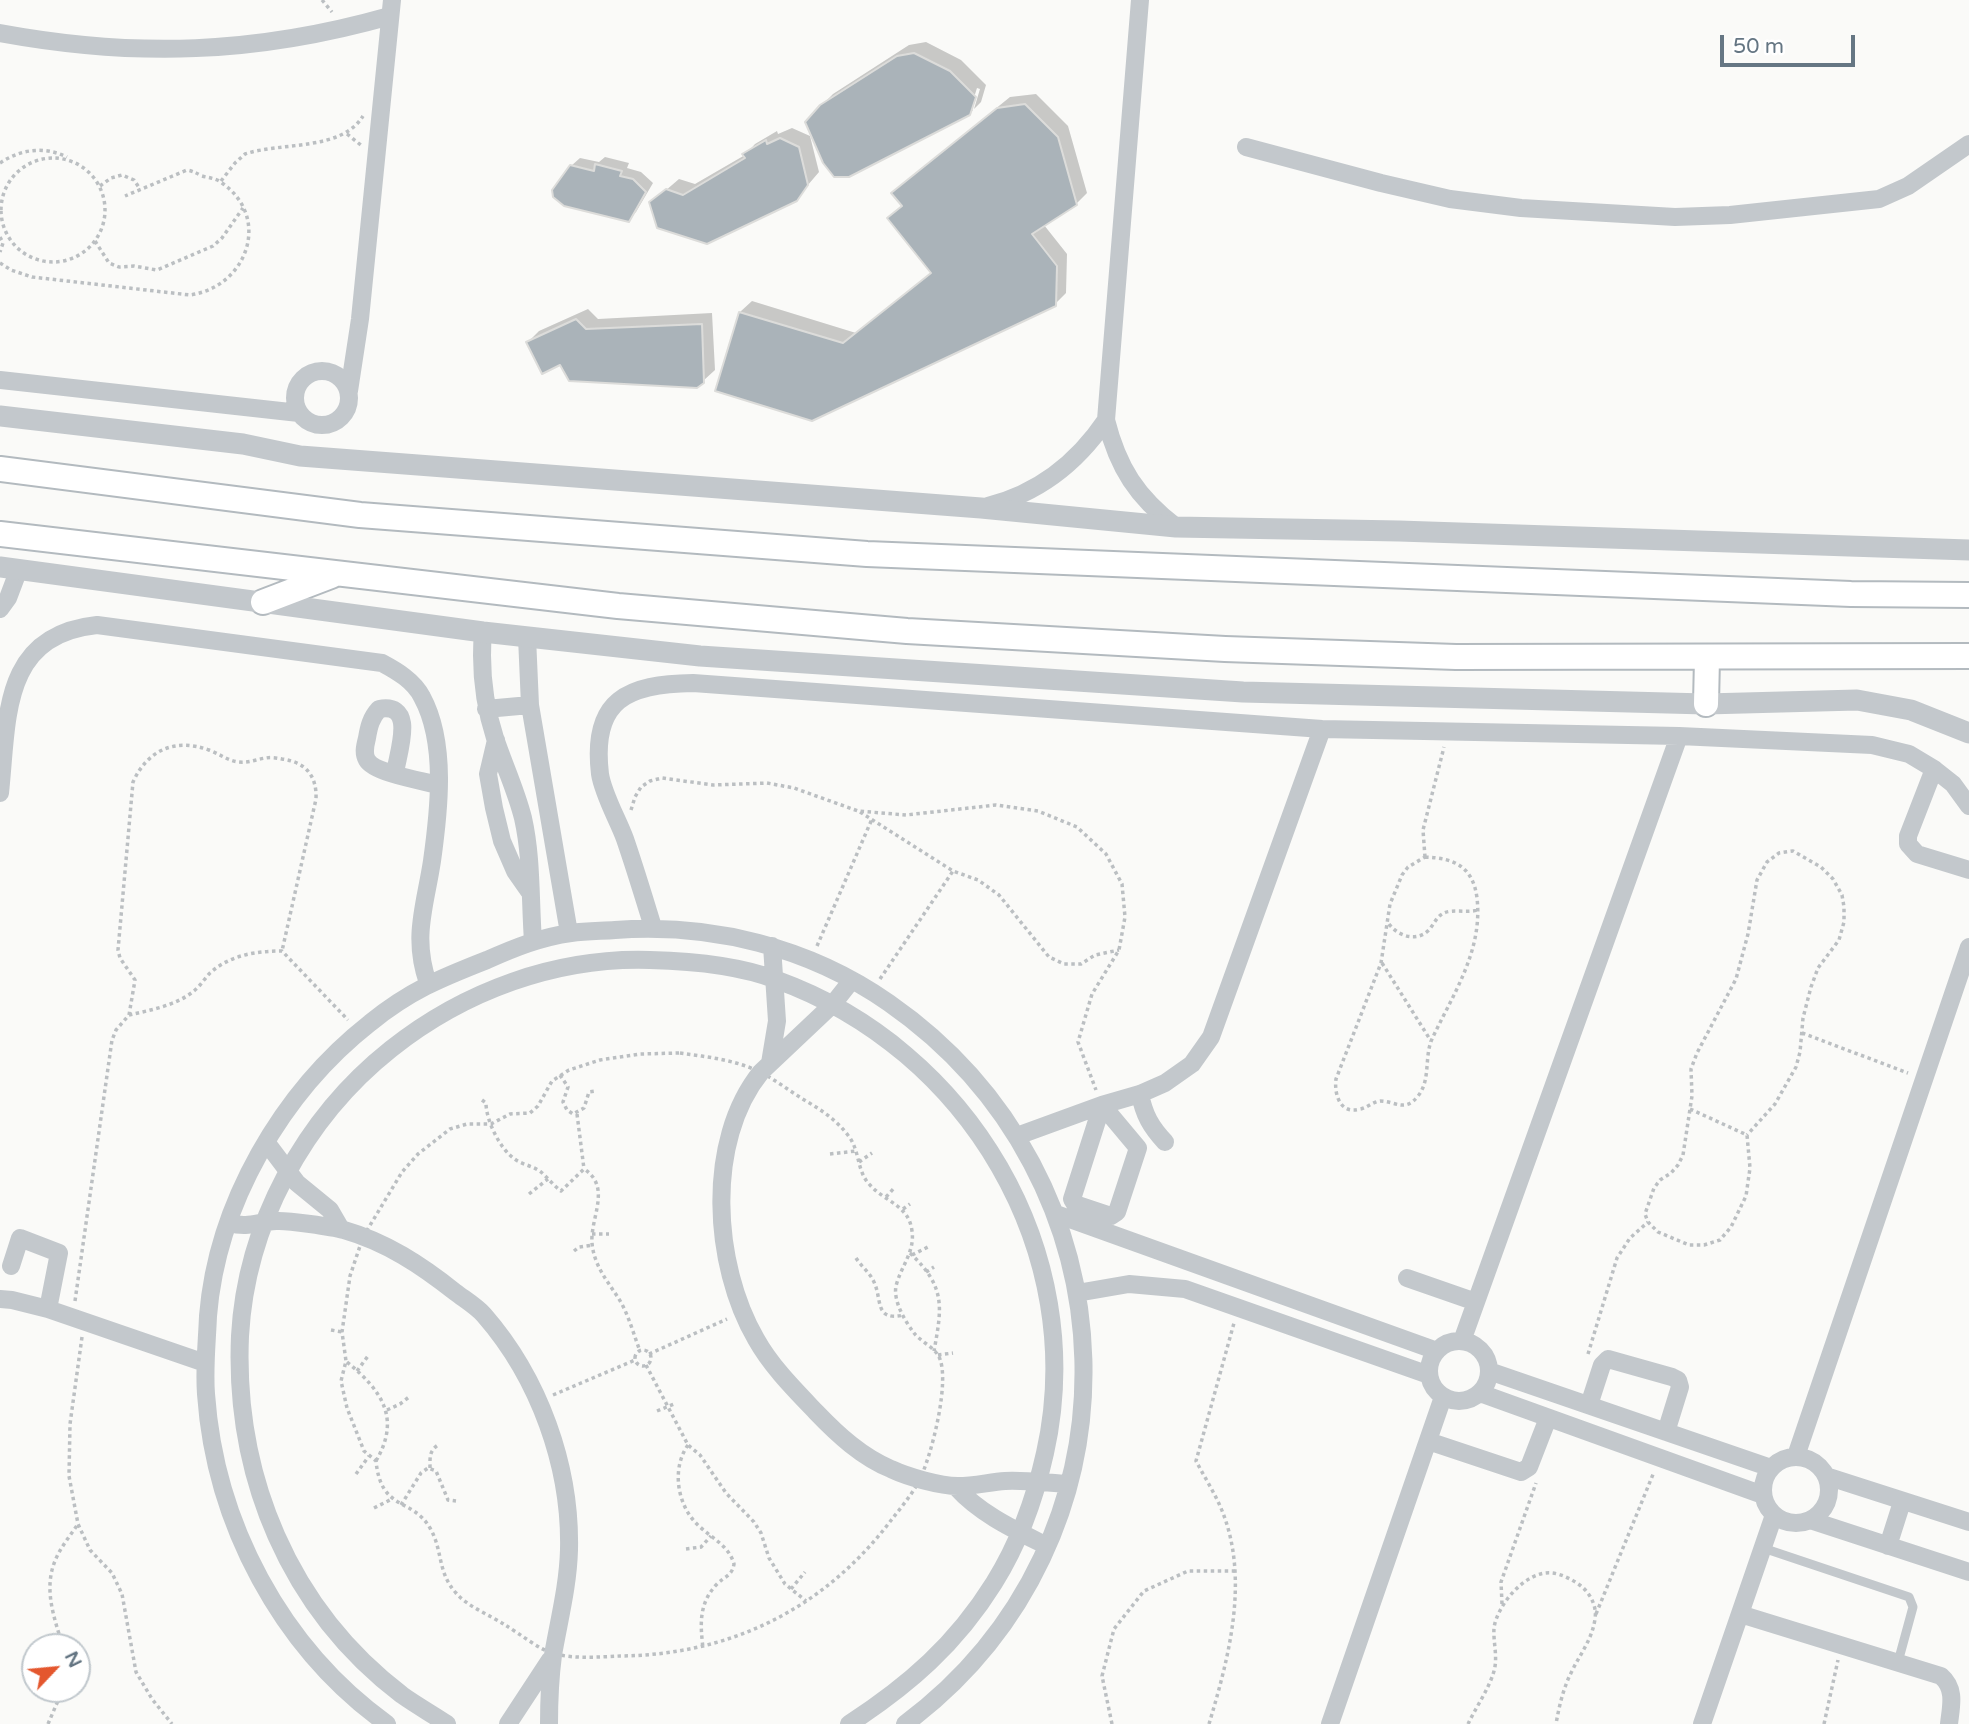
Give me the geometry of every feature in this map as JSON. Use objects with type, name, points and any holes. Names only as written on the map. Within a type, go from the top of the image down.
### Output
[{"type":"main road","points":[[0,469],[360,515],[867,554],[1851,594],[1969,594]]},
{"type":"main road","points":[[0,534],[618,606],[921,632],[1402,656],[1969,656]]},
{"type":"main road","points":[[263,602],[334,574]]},
{"type":"main road","points":[[1706,704],[1707,658]]},
{"type":"street","points":[[1139,0],[1107,420],[1113,446],[1138,492],[1155,511],[1176,527]]},
{"type":"street","points":[[0,33],[101,48],[175,50],[236,47],[297,39],[391,8],[360,319],[347,410],[334,422],[318,425],[309,422],[299,413],[295,404],[297,386],[311,373],[329,371],[338,375],[349,391]]},
{"type":"street","points":[[1246,147],[1451,199],[1521,208],[1675,217],[1730,215],[1880,199],[1908,186],[1969,144]]},
{"type":"street","points":[[0,380],[299,413]]},
{"type":"street","points":[[0,416],[243,444],[300,456],[981,508],[1176,527],[1399,531],[1969,550]]},
{"type":"street","points":[[981,508],[1025,494],[1045,482],[1080,454],[1107,420]]},
{"type":"street","points":[[0,609],[14,584],[10,568],[483,632],[700,656],[1243,692],[1706,704],[1857,700],[1911,710],[1969,733]]},
{"type":"street","points":[[0,793],[14,682],[24,663],[38,647],[56,635],[76,627],[97,625],[382,663],[401,673],[422,696],[437,741],[438,785],[432,862],[419,939],[420,962],[428,983]]},
{"type":"street","points":[[483,632],[481,656],[486,709],[512,779],[523,820],[530,863],[533,941]]},
{"type":"street","points":[[527,637],[530,705],[569,933]]},
{"type":"street","points":[[653,927],[600,775],[601,734],[606,718],[617,700],[639,689],[659,684],[693,683],[1322,729],[1679,736],[1872,745],[1909,754],[1934,769],[1953,784],[1969,806]]},
{"type":"street","points":[[486,709],[530,705]]},
{"type":"street","points":[[1017,1136],[1101,1105],[1140,1094],[1165,1083],[1192,1064],[1211,1037],[1322,729]]},
{"type":"street","points":[[1462,1341],[1679,736]]},
{"type":"street","points":[[496,740],[488,774],[494,808],[510,861],[529,891]]},
{"type":"street","points":[[1934,769],[1908,836],[1908,844],[1917,854],[1969,870]]},
{"type":"street","points":[[395,773],[438,785]]},
{"type":"street","points":[[387,1724],[340,1684],[303,1644],[271,1600],[246,1552],[226,1501],[212,1448],[205,1363],[210,1301],[229,1223],[245,1182],[266,1142],[308,1083],[359,1031],[404,998],[428,983],[533,941],[569,933],[653,927],[733,936],[772,946],[811,960],[872,991],[914,1021],[953,1055],[988,1094],[1017,1136],[1056,1214],[1077,1293],[1083,1341],[1084,1389],[1079,1437],[1069,1484],[1047,1545],[1023,1594],[992,1639],[957,1679],[914,1721]]},
{"type":"street","points":[[770,1063],[777,1021],[772,946]]},
{"type":"street","points":[[1797,1456],[1969,947]]},
{"type":"street","points":[[447,1724],[402,1695],[363,1661],[328,1622],[298,1579],[274,1533],[253,1471],[244,1433],[239,1381],[240,1329],[248,1278],[261,1224],[287,1171],[342,1094],[376,1061],[413,1032],[453,1007],[495,988],[551,970],[586,963],[632,959],[703,964],[774,978],[833,1004],[878,1032],[918,1064],[954,1100],[985,1141],[1015,1196],[1030,1231],[1044,1280],[1052,1331],[1054,1381],[1051,1420],[1038,1482],[1020,1533],[989,1590],[967,1622],[932,1661],[892,1695],[849,1724]]},
{"type":"street","points":[[852,980],[833,1004],[752,1083],[736,1117],[726,1154],[721,1192],[721,1230],[727,1268],[743,1312],[756,1339],[778,1371],[836,1433],[866,1456],[893,1470],[956,1487],[1005,1481],[1069,1484]]},
{"type":"street","points":[[1140,1094],[1143,1111],[1151,1127],[1165,1142]]},
{"type":"street","points":[[1101,1105],[1138,1148],[1117,1212],[1111,1216],[1075,1204],[1072,1199],[1101,1105]]},
{"type":"street","points":[[266,1142],[287,1171],[309,1194],[330,1210],[341,1229]]},
{"type":"street","points":[[1056,1214],[1437,1351]]},
{"type":"street","points":[[229,1223],[239,1226],[278,1221],[341,1229],[363,1237],[416,1262],[482,1313],[508,1347],[547,1423],[567,1506],[569,1549],[566,1591],[549,1689],[549,1724]]},
{"type":"street","points":[[11,1266],[20,1238],[59,1253],[48,1309]]},
{"type":"street","points":[[1406,1278],[1476,1302]]},
{"type":"street","points":[[1077,1293],[1129,1284],[1185,1289],[1429,1375]]},
{"type":"street","points":[[4,1297],[48,1309],[205,1363]]},
{"type":"street","points":[[1462,1341],[1474,1345],[1484,1353],[1489,1371],[1487,1383],[1480,1393],[1462,1401],[1443,1397],[1434,1387],[1429,1375],[1430,1362],[1437,1351],[1451,1342],[1462,1341]]},
{"type":"street","points":[[1589,1405],[1602,1365],[1608,1359],[1672,1377],[1678,1380],[1680,1387],[1667,1432]]},
{"type":"street","points":[[1489,1371],[1771,1468]]},
{"type":"street","points":[[1480,1393],[1763,1495]]},
{"type":"street","points":[[1330,1724],[1443,1397]]},
{"type":"street","points":[[1428,1441],[1521,1472],[1529,1467],[1548,1418]]},
{"type":"street","points":[[1826,1476],[1828,1497],[1818,1514],[1810,1520],[1797,1523],[1785,1521],[1774,1515],[1765,1503],[1765,1476],[1778,1462],[1797,1456],[1811,1460],[1826,1476],[1969,1522]]},
{"type":"street","points":[[956,1487],[969,1501],[1020,1533],[1047,1545]]},
{"type":"street","points":[[1888,1546],[1902,1502]]},
{"type":"street","points":[[1702,1724],[1774,1515]]},
{"type":"street","points":[[1810,1520],[1969,1572]]},
{"type":"street","points":[[1740,1614],[1934,1673],[1946,1681],[1952,1695],[1949,1724]]},
{"type":"street","points":[[508,1724],[554,1654]]},
{"type":"lane","points":[[1763,1548],[1909,1597],[1913,1607],[1898,1662]]},
{"type":"path","points":[[220,181],[245,154],[346,134],[358,124],[368,106]]},
{"type":"path","points":[[0,163],[27,150],[60,153],[74,161],[89,171],[100,186],[106,214],[95,241],[85,252],[58,262],[30,257],[16,247],[3,223],[2,201],[9,181],[31,162],[60,157],[74,161]]},
{"type":"path","points":[[0,263],[10,270],[32,277],[179,294],[202,293],[222,284],[232,276],[246,256],[249,232],[243,208],[220,181],[187,170],[125,196]]},
{"type":"path","points":[[100,186],[122,175],[134,180],[139,189]]},
{"type":"path","points":[[95,241],[109,263],[119,267],[134,266],[157,270],[213,246],[243,208]]},
{"type":"path","points":[[0,252],[3,247],[1,238],[8,236]]},
{"type":"path","points":[[1425,858],[1423,830],[1438,766],[1450,731]]},
{"type":"path","points":[[172,1724],[152,1699],[136,1672],[122,1594],[112,1573],[89,1550],[78,1524],[69,1476],[78,1319],[112,1040],[116,1030],[129,1015],[135,979],[120,958],[118,950],[134,782],[149,757],[169,747],[190,745],[239,762],[253,762],[268,757],[296,761],[310,772],[314,780],[316,799],[282,951]]},
{"type":"path","points":[[624,838],[635,797],[641,787],[650,781],[663,778],[713,785],[767,783],[804,791],[859,811],[953,871],[978,880],[999,895],[1049,957],[1064,964],[1081,964],[1095,955],[1119,950]]},
{"type":"path","points":[[859,811],[906,815],[996,805],[1038,811],[1077,827],[1106,854],[1122,884],[1125,917],[1119,950],[1092,994],[1078,1042],[1101,1105]]},
{"type":"path","points":[[811,960],[872,819]]},
{"type":"path","points":[[1793,851],[1821,867],[1833,879],[1842,895],[1844,907],[1839,940],[1818,968],[1811,987],[1803,1018],[1796,1068],[1774,1104],[1747,1135],[1750,1168],[1745,1196],[1731,1227],[1720,1240],[1704,1245],[1689,1245],[1658,1232],[1648,1222],[1645,1213],[1654,1188],[1671,1173],[1683,1155],[1690,1109],[1691,1069],[1735,979],[1748,934],[1757,880],[1767,862],[1779,853],[1793,851]]},
{"type":"path","points":[[1425,858],[1440,858],[1463,867],[1472,877],[1478,910],[1476,939],[1464,975],[1431,1041],[1427,1074],[1417,1098],[1403,1106],[1380,1101],[1357,1111],[1338,1102],[1334,1090],[1336,1079],[1381,963],[1390,904],[1402,875],[1408,867],[1425,858]]},
{"type":"path","points":[[872,991],[953,871]]},
{"type":"path","points":[[1388,923],[1402,936],[1412,937],[1429,930],[1443,913],[1478,910]]},
{"type":"path","points":[[129,1015],[160,1008],[195,991],[211,972],[233,959],[257,951],[282,951],[359,1031]]},
{"type":"path","points":[[1381,963],[1431,1041]]},
{"type":"path","points":[[1802,1033],[1924,1079]]},
{"type":"path","points":[[560,1075],[568,1087],[564,1096],[565,1107],[570,1113],[577,1114],[584,1108],[589,1092],[596,1091]]},
{"type":"path","points":[[482,1100],[486,1102],[485,1111],[492,1127],[510,1155],[540,1171],[561,1191],[584,1169]]},
{"type":"path","points":[[1690,1109],[1747,1135]]},
{"type":"path","points":[[538,1402],[635,1360],[639,1351],[618,1297],[600,1272],[592,1234],[600,1199],[594,1180],[584,1169],[577,1114]]},
{"type":"path","points":[[830,1154],[856,1151]]},
{"type":"path","points":[[859,1162],[872,1153]]},
{"type":"path","points":[[529,1195],[548,1179]]},
{"type":"path","points":[[886,1197],[895,1188]]},
{"type":"path","points":[[903,1209],[910,1204]]},
{"type":"path","points":[[1586,1361],[1617,1258],[1630,1238],[1648,1222]]},
{"type":"path","points":[[592,1234],[609,1234]]},
{"type":"path","points":[[363,1237],[350,1276],[342,1332],[346,1361],[341,1381],[347,1408],[364,1451],[376,1461]]},
{"type":"path","points":[[574,1251],[579,1247],[593,1245]]},
{"type":"path","points":[[928,1247],[911,1254],[926,1272],[940,1297],[936,1353],[953,1353]]},
{"type":"path","points":[[856,1258],[875,1283],[879,1306],[883,1312],[890,1316],[904,1315]]},
{"type":"path","points":[[926,1272],[934,1267]]},
{"type":"path","points":[[1209,1724],[1232,1632],[1237,1571],[1223,1514],[1196,1461],[1238,1307]]},
{"type":"path","points":[[639,1351],[649,1354],[743,1312]]},
{"type":"path","points":[[331,1330],[342,1332]]},
{"type":"path","points":[[646,1365],[650,1360],[649,1354]]},
{"type":"path","points":[[357,1371],[368,1356]]},
{"type":"path","points":[[635,1360],[640,1365],[646,1365]]},
{"type":"path","points":[[346,1361],[383,1400],[387,1409],[387,1436],[376,1461],[382,1488],[431,1529],[444,1577],[458,1597],[554,1654],[653,1656],[703,1648],[750,1632],[806,1601],[835,1581],[871,1546],[920,1479]]},
{"type":"path","points":[[646,1365],[688,1445],[701,1455],[726,1493],[754,1522],[775,1571],[806,1601]]},
{"type":"path","points":[[387,1409],[400,1405],[409,1397]]},
{"type":"path","points":[[657,1410],[674,1404]]},
{"type":"path","points":[[430,1468],[430,1456],[433,1448],[438,1445]]},
{"type":"path","points":[[688,1445],[677,1469],[682,1497],[697,1525],[727,1550],[734,1563],[728,1577],[720,1581],[701,1609],[703,1648]]},
{"type":"path","points":[[356,1474],[369,1455]]},
{"type":"path","points":[[1556,1724],[1559,1706],[1571,1672],[1585,1653],[1595,1616],[1660,1458]]},
{"type":"path","points":[[401,1505],[421,1473],[430,1468]]},
{"type":"path","points":[[430,1468],[436,1471],[448,1500],[456,1501]]},
{"type":"path","points":[[1468,1724],[1494,1670],[1494,1627],[1502,1604],[1501,1582],[1539,1471]]},
{"type":"path","points":[[374,1508],[392,1499]]},
{"type":"path","points":[[59,1633],[51,1608],[50,1581],[55,1561],[78,1524]]},
{"type":"path","points":[[685,1549],[701,1547],[711,1536]]},
{"type":"path","points":[[1112,1724],[1102,1676],[1114,1629],[1144,1591],[1188,1571],[1237,1571]]},
{"type":"path","points":[[791,1589],[805,1572]]},
{"type":"path","points":[[1502,1604],[1533,1577],[1550,1572],[1567,1577],[1582,1587],[1591,1596],[1595,1616]]},
{"type":"path","points":[[1824,1724],[1842,1645]]},
{"type":"path","points":[[48,1724],[57,1703]]},
{"type":"building","points":[[914,53],[950,71],[976,97],[970,115],[849,177],[834,177],[823,163],[805,122],[820,105],[897,56]]},
{"type":"building","points":[[1025,104],[1058,137],[1077,205],[1032,234],[1057,266],[1056,306],[812,421],[715,391],[739,312],[843,343],[931,273],[887,218],[902,206],[891,193],[997,108]]},
{"type":"building","points":[[780,138],[799,147],[808,185],[797,201],[707,244],[657,228],[649,202],[666,189],[683,195],[745,158],[742,154],[766,140],[767,144]]},
{"type":"building","points":[[595,164],[622,171],[620,176],[633,179],[646,192],[629,222],[564,206],[553,197],[552,190],[570,165],[594,171]]},
{"type":"building","points":[[576,319],[586,329],[702,324],[704,383],[697,388],[569,381],[560,365],[542,374],[526,342]]}]
